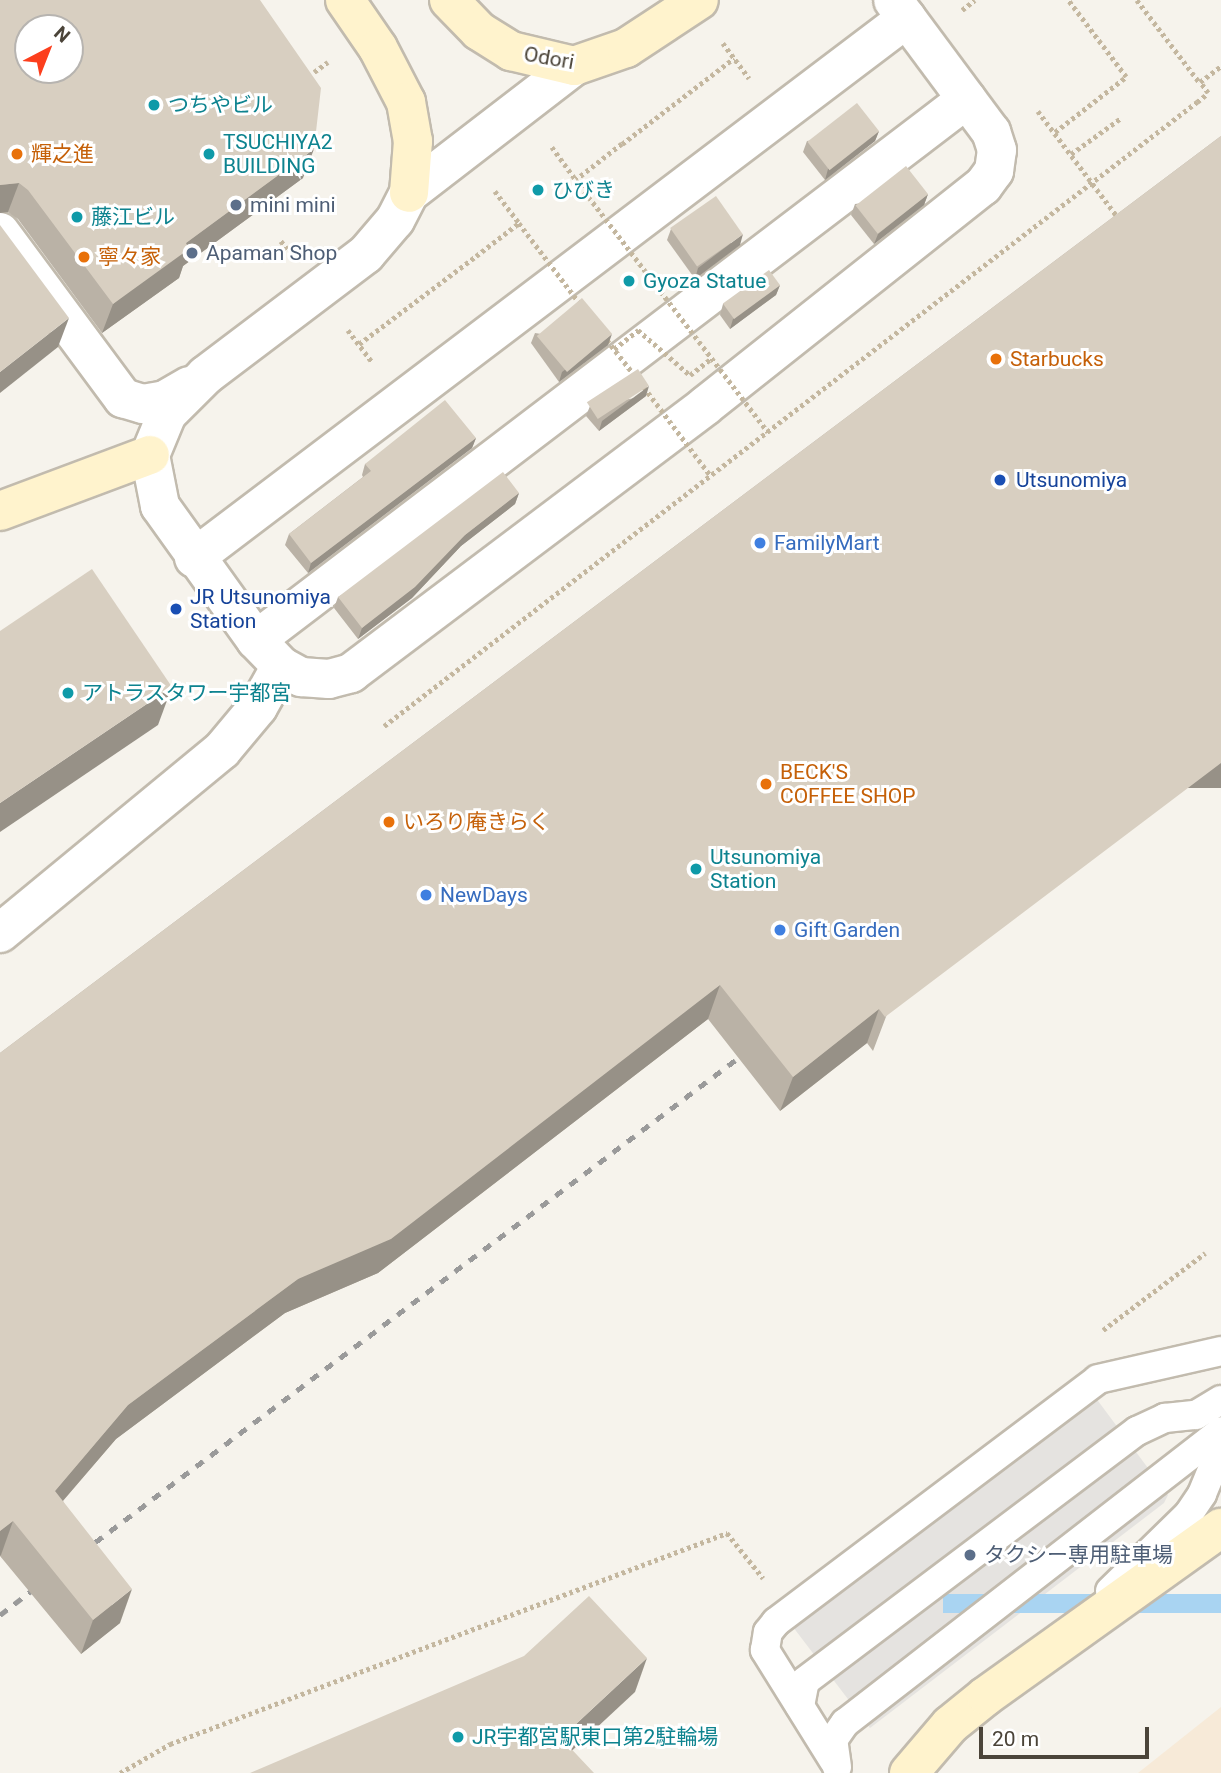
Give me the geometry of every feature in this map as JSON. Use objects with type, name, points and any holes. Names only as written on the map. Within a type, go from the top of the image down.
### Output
[{"type":"street","points":[[0,232],[123,398],[144,404],[165,400],[206,375],[366,254],[395,220],[408,193],[413,141],[406,102],[378,48],[345,0]]},
{"type":"street","name":"Odori","points":[[449,0],[479,31],[511,51],[574,66],[626,48],[696,2]]},
{"type":"street","points":[[194,558],[900,9],[967,99],[997,149],[994,171],[957,209],[695,414],[351,673],[329,679],[301,677],[268,653],[194,558],[160,506],[150,455],[167,414],[206,375]]},
{"type":"street","points":[[408,193],[574,66]]},
{"type":"street","points":[[0,933],[222,750],[258,707],[268,653],[967,99]]},
{"type":"street","points":[[0,511],[150,455]]},
{"type":"street","points":[[909,1773],[950,1725],[1221,1528]]},
{"type":"lane","points":[[837,1767],[765,1650],[768,1632],[776,1622],[1098,1379],[1221,1351]]},
{"type":"lane","points":[[800,1706],[805,1681],[1137,1431],[1165,1418],[1196,1415],[1221,1400]]},
{"type":"lane","points":[[837,1767],[834,1740],[845,1723],[1221,1431]]},
{"type":"lane","points":[[1043,1657],[1188,1515],[1202,1494],[1221,1448]]},
{"type":"path","points":[[1055,132],[1126,77],[1068,0]]},
{"type":"path","points":[[384,726],[1208,93],[1137,0]]},
{"type":"path","points":[[696,2],[749,78],[738,86]]},
{"type":"path","points":[[734,58],[576,180],[768,432]]},
{"type":"path","points":[[1200,82],[1221,66]]},
{"type":"path","points":[[1071,154],[1122,118]]},
{"type":"path","points":[[1093,182],[1125,226]]},
{"type":"path","points":[[586,202],[597,194]]},
{"type":"path","points":[[359,344],[519,223],[590,316]]},
{"type":"path","points":[[522,251],[543,234]]},
{"type":"path","points":[[281,241],[373,363],[384,355]]},
{"type":"path","points":[[614,349],[638,331],[690,375],[712,358]]},
{"type":"path","points":[[606,338],[710,475]]},
{"type":"path","points":[[1096,1336],[1205,1253]]},
{"type":"path","points":[[120,1773],[170,1744],[727,1533],[768,1585]]},
{"type":"shaded area","name":"タクシー専用駐車場","points":[[1078,1374],[1168,1495],[1164,1503],[870,1728],[777,1606]]},
{"type":"shaded area","points":[[1221,1707],[1221,1773],[1138,1773]]},
{"type":"water","points":[[943,1594],[1221,1594],[1221,1613],[943,1613]]},
{"type":"building","points":[[0,0],[260,0],[321,88],[314,149],[186,243],[189,249],[113,304],[28,190],[19,183],[0,185]]},
{"type":"building","points":[[857,103],[879,131],[830,170],[807,142]]},
{"type":"building","name":"Utsunomiya Station","points":[[1221,136],[1221,763],[885,1017],[879,1009],[793,1077],[720,985],[391,1239],[298,1279],[128,1405],[55,1491],[132,1589],[93,1620],[13,1521],[0,1531],[0,1053]]},
{"type":"building","points":[[906,166],[928,194],[878,234],[856,205]]},
{"type":"building","points":[[716,196],[743,235],[697,267],[670,228]]},
{"type":"building","points":[[0,225],[69,318],[0,372]]},
{"type":"building","points":[[769,270],[780,285],[734,319],[723,304]]},
{"type":"building","points":[[582,298],[612,334],[567,372],[537,336]]},
{"type":"building","points":[[638,369],[649,386],[598,419],[587,402]]},
{"type":"building","points":[[445,400],[476,438],[311,563],[289,534],[371,471],[365,464]]},
{"type":"building","points":[[503,472],[519,493],[465,535],[415,587],[362,628],[338,597]]},
{"type":"building","name":"アトラスタワー宇都宮","points":[[92,569],[172,687],[0,803],[0,631]]},
{"type":"building","points":[[589,1596],[647,1658],[561,1738],[594,1773],[250,1773],[524,1656]]},
{"type":"railway","points":[[81,1553],[754,1046]]},
{"type":"railway","points":[[0,1615],[44,1581]]},
{"type":"place","name":"つちやビル","points":[[154,105]]},
{"type":"place","name":"輝之進","points":[[17,154]]},
{"type":"place","name":"TSUCHIYA2 BUILDING","points":[[209,154]]},
{"type":"place","name":"ひびき","points":[[538,190]]},
{"type":"place","name":"mini mini","points":[[236,205]]},
{"type":"place","name":"藤江ビル","points":[[77,217]]},
{"type":"place","name":"Apaman Shop","points":[[192,253]]},
{"type":"place","name":"寧々家","points":[[84,257]]},
{"type":"place","name":"Gyoza Statue","points":[[629,281]]},
{"type":"place","name":"Starbucks","points":[[996,359]]},
{"type":"place","name":"Utsunomiya","points":[[1000,480]]},
{"type":"place","name":"FamilyMart","points":[[760,543]]},
{"type":"place","name":"JR Utsunomiya Station","points":[[176,609]]},
{"type":"place","name":"アトラスタワー宇都宮","points":[[68,693]]},
{"type":"place","name":"BECK'S COFFEE SHOP","points":[[766,784]]},
{"type":"place","name":"いろり庵きらく","points":[[389,822]]},
{"type":"place","name":"Utsunomiya Station","points":[[696,869]]},
{"type":"place","name":"NewDays","points":[[426,895]]},
{"type":"place","name":"Gift Garden","points":[[780,930]]},
{"type":"place","name":"タクシー専用駐車場","points":[[970,1555]]},
{"type":"place","name":"JR宇都宮駅東口第2駐輪場","points":[[458,1737]]}]
